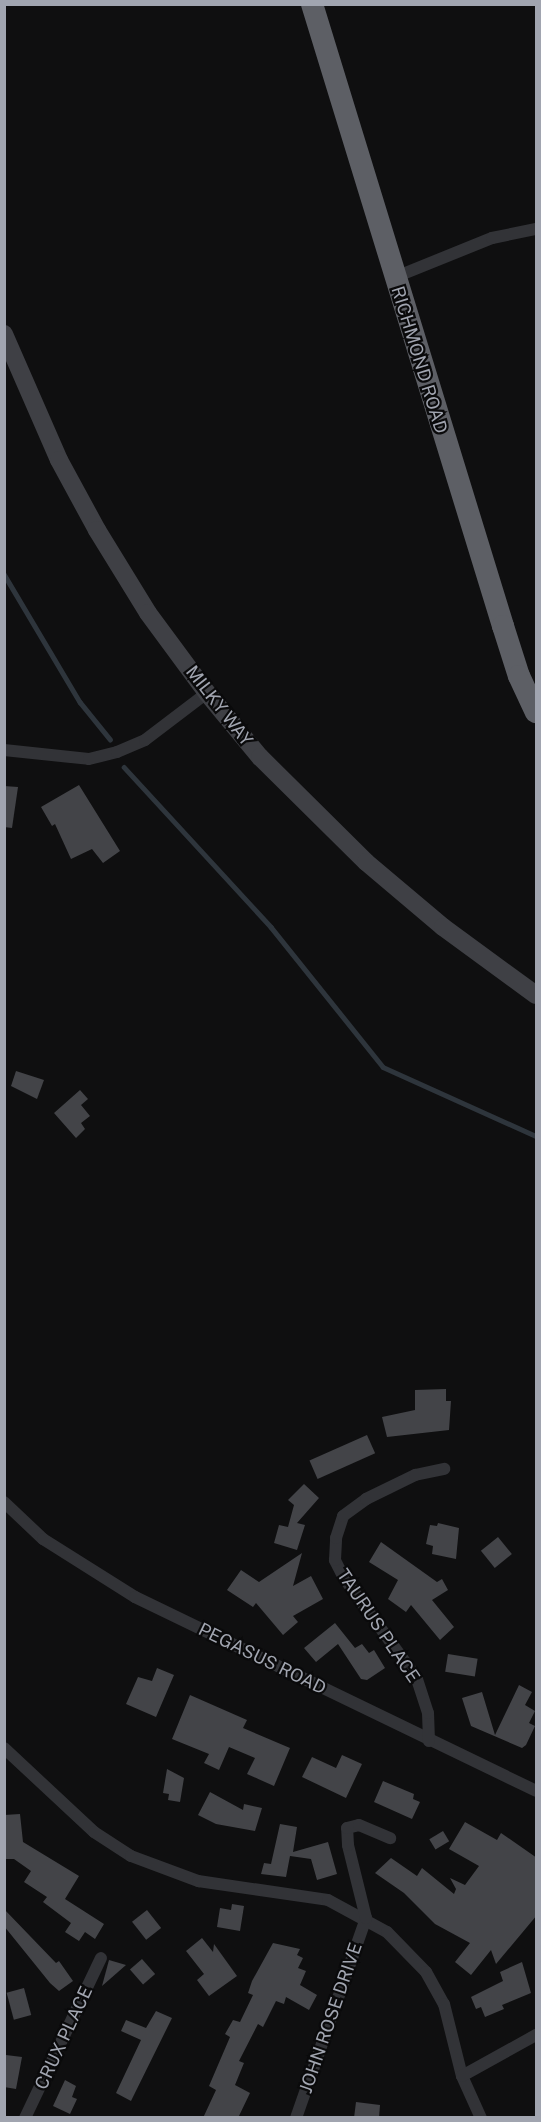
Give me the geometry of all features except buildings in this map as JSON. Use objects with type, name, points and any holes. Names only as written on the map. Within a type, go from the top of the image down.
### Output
[{"type":"highway","name":"RICHMOND ROAD","points":[[312,4],[393,278],[519,676],[537,712]]},
{"type":"street","points":[[393,278],[492,238],[537,229]]},
{"type":"street","name":"MILKY WAY","points":[[4,334],[59,460],[97,530],[148,613],[207,693],[260,757],[366,862],[443,927],[537,995]]},
{"type":"street","points":[[4,750],[89,759],[117,752],[145,740],[207,693]]},
{"type":"street","name":"TAURUS PLACE","points":[[429,1741],[428,1713],[416,1677],[344,1578],[335,1560],[336,1538],[343,1516],[366,1499],[415,1475],[444,1469]]},
{"type":"street","name":"PEGASUS ROAD","points":[[4,1502],[43,1539],[84,1569],[429,1741],[537,1791]]},
{"type":"street","points":[[4,1748],[94,1832],[132,1856],[198,1881],[328,1900],[366,1918],[405,1946],[426,1972],[444,2004],[462,2076],[481,2118]]},
{"type":"street","points":[[366,1918],[346,1833],[347,1828],[359,1825],[390,1838]]},
{"type":"street","name":"JOHN ROSE DRIVE","points":[[296,2118],[366,1918]]},
{"type":"street","name":"CRUX PLACE","points":[[25,2118],[101,1958]]},
{"type":"street","points":[[462,2076],[537,2035]]},
{"type":"waterway","points":[[4,574],[80,702],[110,739]]},
{"type":"waterway","points":[[124,767],[271,927],[383,1067],[536,1136]]}]
